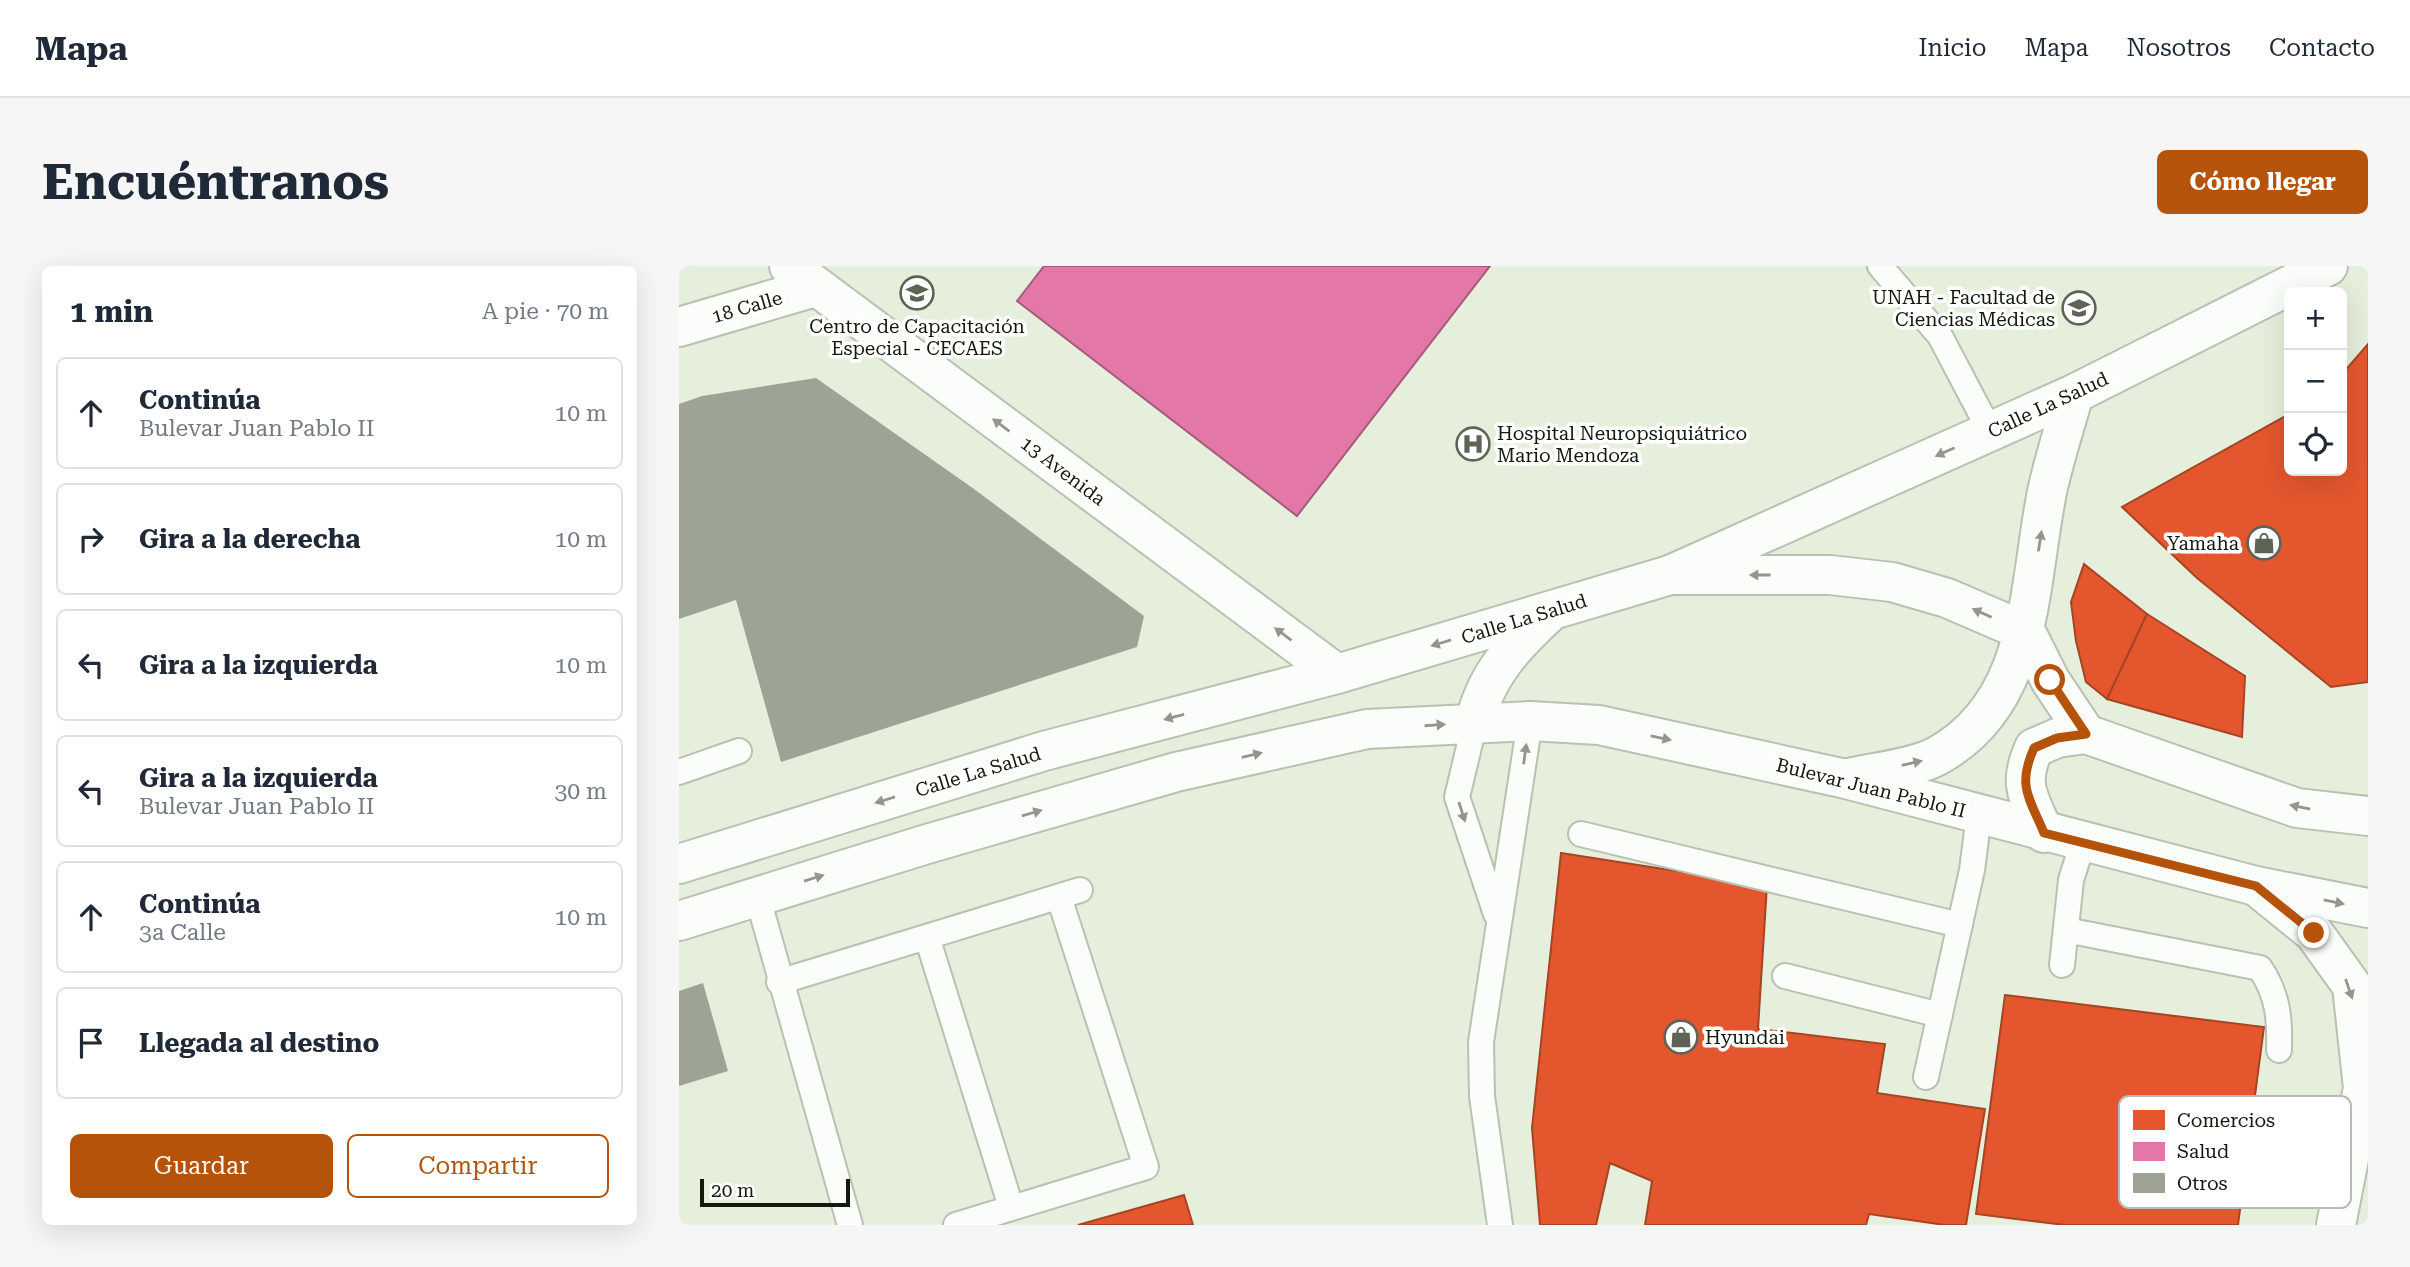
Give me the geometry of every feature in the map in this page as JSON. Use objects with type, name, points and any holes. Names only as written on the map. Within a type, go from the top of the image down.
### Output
[{"type":"main road","name":"Calle La Salud","points":[[679,864],[1044,751],[1338,674],[1670,575],[2074,394],[2328,266]]},
{"type":"main road","name":"18 Calle","points":[[679,327],[802,277]]},
{"type":"main road","name":"13 Avenida","points":[[802,277],[1338,674]]},
{"type":"main road","points":[[1846,779],[1935,757],[1972,732],[2006,685],[2026,632],[2047,491],[2074,394]]},
{"type":"main road","points":[[1670,575],[1830,575],[1892,582],[1947,598],[2026,632],[2050,680],[2086,734]]},
{"type":"main road","points":[[1475,722],[1480,700],[1506,655],[1554,609]]},
{"type":"main road","name":"Bulevar Juan Pablo II","points":[[757,895],[1176,772],[1367,729],[1530,720],[1599,724],[1846,779],[2044,833],[2256,886],[2368,908]]},
{"type":"main road","points":[[2044,833],[2025,788],[2024,770],[2034,748],[2057,738],[2086,734],[2297,808],[2368,816]]},
{"type":"main road","points":[[2256,886],[2314,933],[2352,986],[2363,1088],[2351,1149]]},
{"type":"main road","points":[[679,922],[757,895]]},
{"type":"lane","points":[[1879,266],[1940,336],[1990,432]]},
{"type":"lane","points":[[1500,1225],[1482,1096],[1481,1042],[1497,918],[1530,720]]},
{"type":"lane","points":[[1475,722],[1457,797],[1497,918]]},
{"type":"lane","points":[[679,772],[739,751]]},
{"type":"lane","points":[[1926,1077],[1960,925],[1979,816]]},
{"type":"lane","points":[[1581,834],[1960,925]]},
{"type":"lane","points":[[2062,965],[2071,880],[2083,842]]},
{"type":"lane","points":[[779,982],[1069,894],[1146,1167],[956,1225]]},
{"type":"lane","points":[[757,895],[779,982],[849,1225]]},
{"type":"lane","points":[[2066,930],[2260,968],[2272,986],[2280,1013],[2279,1050]]},
{"type":"lane","points":[[927,937],[1011,1207]]},
{"type":"lane","points":[[1785,976],[1940,1016]]},
{"type":"building: Comercios","name":"Yamaha","points":[[2368,344],[2368,682],[2331,687],[2197,578],[2122,507],[2284,417],[2284,476],[2347,476],[2347,368]]},
{"type":"building: Comercios","points":[[2084,564],[2147,614],[2107,699],[2086,682],[2076,641],[2071,602]]},
{"type":"building: Comercios","points":[[2147,614],[2245,676],[2242,737],[2107,699]]},
{"type":"building: Comercios","name":"Hyundai","points":[[1561,853],[1767,885],[1758,1029],[1885,1044],[1877,1093],[1985,1109],[1966,1225],[1945,1225],[1869,1214],[1866,1225],[1645,1225],[1652,1181],[1610,1163],[1596,1225],[1540,1225],[1532,1128]]},
{"type":"building: Comercios","points":[[2005,995],[2264,1027],[2255,1096],[2119,1096],[2119,1208],[2240,1208],[2238,1225],[2065,1225],[1976,1214]]},
{"type":"building: Comercios","points":[[1184,1195],[1193,1225],[1078,1225]]},
{"type":"building: Salud","points":[[1044,266],[1490,266],[1297,516],[1017,301]]},
{"type":"building: Otros","points":[[816,378],[974,489],[1144,616],[1137,647],[781,762],[736,600],[679,619],[679,404],[702,396]]},
{"type":"building: Otros","points":[[703,983],[728,1071],[679,1086],[679,991]]},
{"type":"place","name":"Centro de Capacitación Especial - CECAES","points":[[917,293]]},
{"type":"place","name":"UNAH - Facultad de Ciencias Médicas","points":[[2079,308]]},
{"type":"place","name":"Hospital Neuropsiquiátrico Mario Mendoza","points":[[1473,444]]},
{"type":"place","name":"Yamaha","points":[[2264,543]]},
{"type":"place","name":"Hyundai","points":[[1681,1037]]},
{"type":"route","points":[[2050,680],[2086,734],[2057,738],[2034,748],[2024,770],[2025,788],[2044,833],[2256,886],[2314,933]]}]
